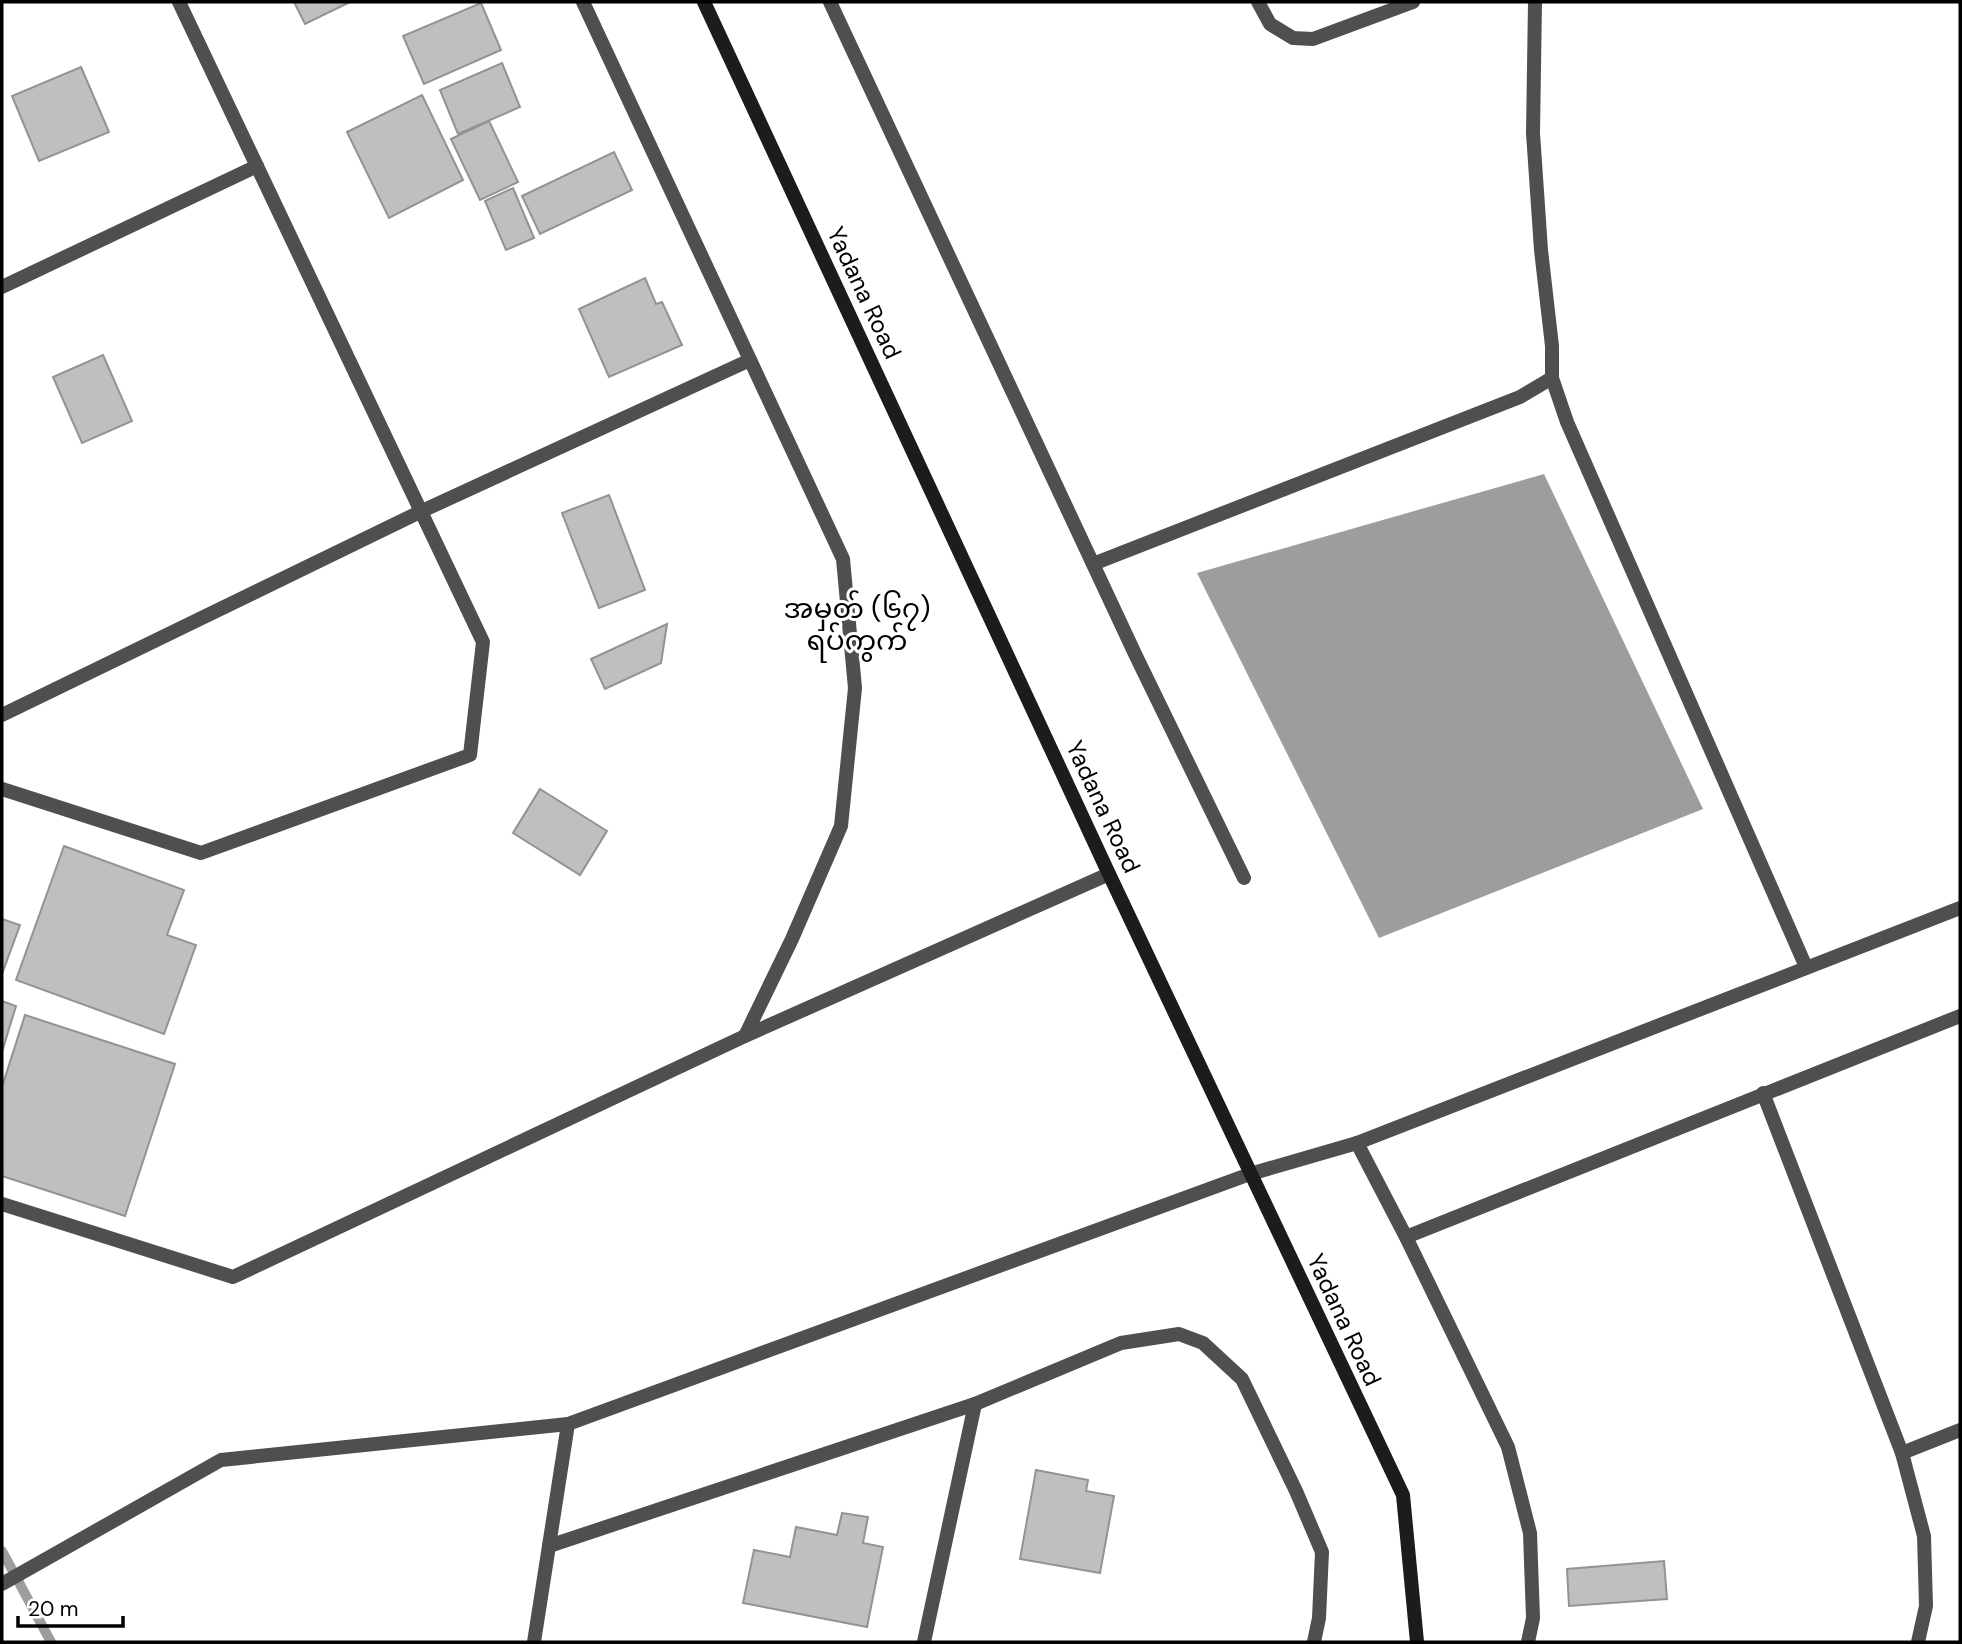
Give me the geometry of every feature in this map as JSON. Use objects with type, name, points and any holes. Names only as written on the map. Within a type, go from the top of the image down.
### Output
[{"type":"main road","name":"Yadana Road","points":[[704,2],[1109,874],[1403,1495],[1417,1642]]},
{"type":"street","points":[[2,789],[201,853],[470,754],[483,642],[179,2]]},
{"type":"street","points":[[583,2],[843,559],[855,688],[841,826],[792,939],[745,1035]]},
{"type":"street","points":[[830,2],[1093,564],[1244,878]]},
{"type":"street","points":[[1258,2],[1270,24],[1293,38],[1313,38],[1413,2]]},
{"type":"street","points":[[1535,2],[1533,133],[1541,250],[1552,346],[1552,378],[1567,422],[1805,967]]},
{"type":"street","points":[[2,287],[257,166]]},
{"type":"street","points":[[2,715],[422,511],[750,360]]},
{"type":"street","points":[[1093,564],[1520,397],[1552,378]]},
{"type":"street","points":[[2,1204],[233,1277],[745,1035],[1109,874]]},
{"type":"street","points":[[2,1584],[220,1460],[568,1424],[1250,1174],[1357,1143],[1960,908]]},
{"type":"street","points":[[1406,1237],[1960,1016]]},
{"type":"street","points":[[1763,1093],[1902,1453],[1924,1536],[1926,1606],[1917,1642]]},
{"type":"street","points":[[1357,1143],[1508,1447],[1530,1533],[1533,1618],[1528,1642]]},
{"type":"street","points":[[549,1546],[975,1405],[1121,1343],[1179,1334],[1203,1343],[1242,1379],[1296,1490],[1322,1552],[1319,1618],[1314,1642]]},
{"type":"street","points":[[924,1642],[975,1405]]},
{"type":"street","points":[[534,1642],[568,1424]]},
{"type":"street","points":[[1902,1453],[1960,1430]]},
{"type":"shaded area","points":[[1544,474],[1703,809],[1379,938],[1197,573]]},
{"type":"building","points":[[294,2],[350,2],[305,24]]},
{"type":"building","points":[[481,3],[501,50],[424,84],[403,36]]},
{"type":"building","points":[[502,63],[520,107],[458,134],[440,90]]},
{"type":"building","points":[[81,67],[109,132],[39,161],[12,96]]},
{"type":"building","points":[[422,95],[463,180],[389,218],[347,132]]},
{"type":"building","points":[[489,121],[518,182],[480,200],[451,139]]},
{"type":"building","points":[[614,152],[632,190],[540,234],[522,196]]},
{"type":"building","points":[[513,188],[534,238],[506,250],[485,201]]},
{"type":"building","points":[[645,278],[656,304],[662,302],[682,345],[609,377],[579,309]]},
{"type":"building","points":[[103,355],[132,421],[82,443],[53,377]]},
{"type":"building","points":[[609,495],[645,590],[599,608],[562,513]]},
{"type":"building","points":[[667,624],[661,663],[605,689],[591,659]]},
{"type":"building","points":[[540,789],[607,831],[580,875],[513,833]]},
{"type":"building","points":[[64,846],[184,890],[167,935],[196,945],[164,1034],[16,980]]},
{"type":"building","points":[[2,919],[20,925],[2,974]]},
{"type":"building","points":[[2,1001],[16,1006],[2,1052]]},
{"type":"building","points":[[25,1015],[175,1064],[125,1216],[2,1176],[2,1087]]},
{"type":"building","points":[[1036,1470],[1088,1480],[1086,1491],[1114,1496],[1100,1573],[1020,1559]]},
{"type":"building","points":[[842,1513],[868,1517],[863,1543],[883,1547],[867,1627],[743,1603],[754,1550],[790,1557],[796,1527],[837,1535]]},
{"type":"building","points":[[1664,1561],[1667,1599],[1569,1606],[1567,1569]]},
{"type":"waterway","points":[[2,1551],[51,1642]]},
{"type":"district","name":"အမှတ် (၆၇) ရပ်ကွက်","points":[[857,624]]}]
